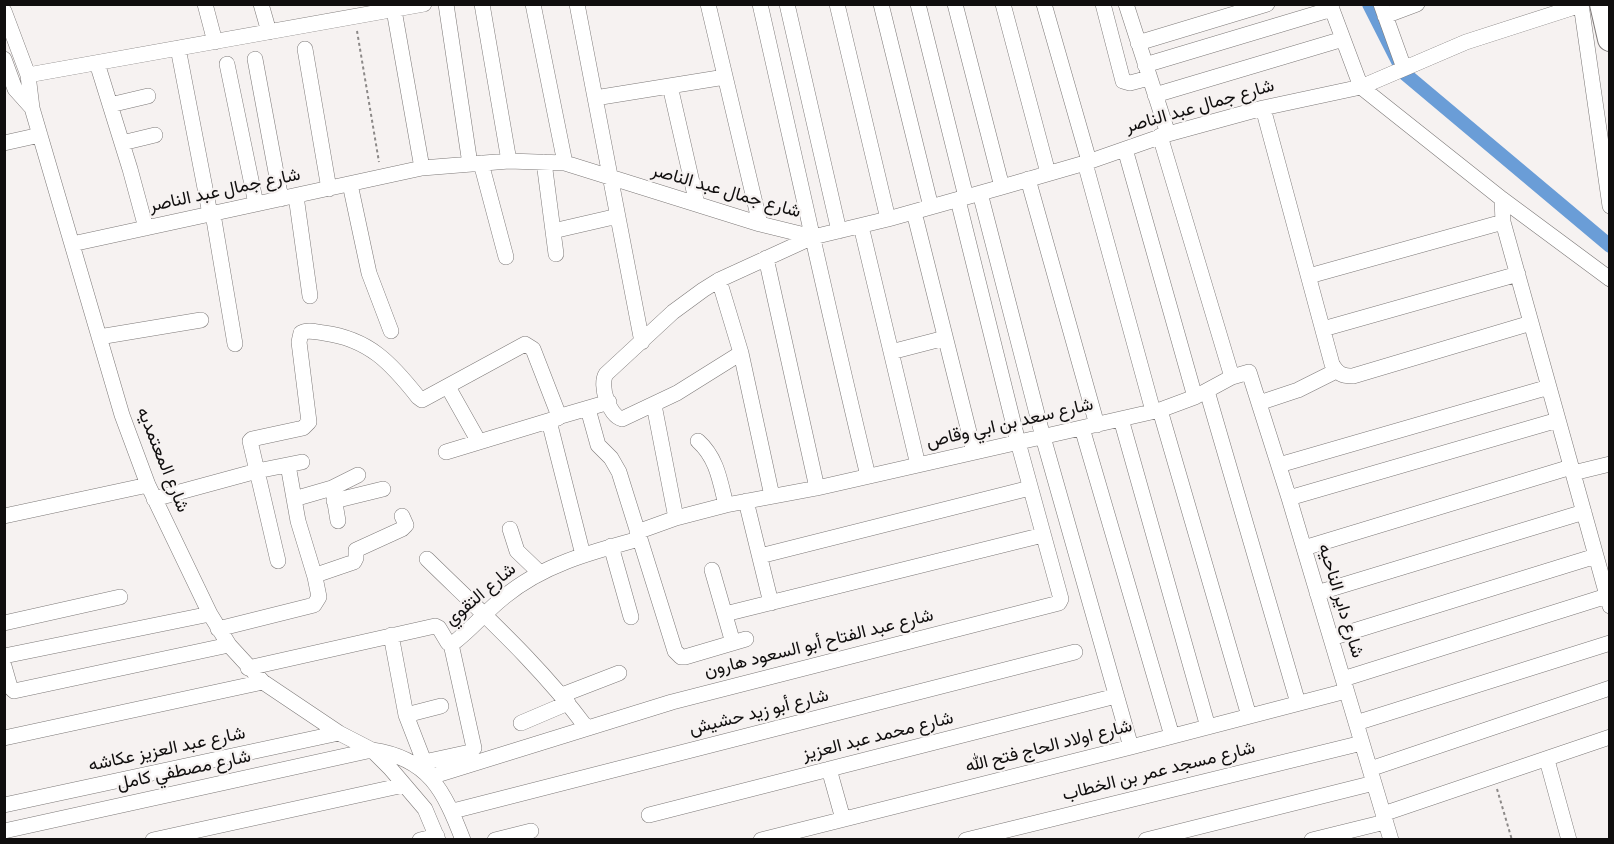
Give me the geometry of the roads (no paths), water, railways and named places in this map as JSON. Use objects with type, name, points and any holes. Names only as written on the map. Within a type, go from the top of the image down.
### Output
[{"type":"main road","points":[[1602,4],[1610,39]]},
{"type":"street","points":[[205,4],[215,42]]},
{"type":"street","points":[[261,4],[269,32]]},
{"type":"street","points":[[27,75],[424,4]]},
{"type":"street","points":[[446,4],[475,163],[506,257]]},
{"type":"street","points":[[482,4],[509,161]]},
{"type":"street","points":[[533,4],[565,163]]},
{"type":"street","points":[[577,4],[642,342]]},
{"type":"street","points":[[708,4],[760,224]]},
{"type":"street","points":[[760,4],[813,237],[823,291],[868,476]]},
{"type":"street","points":[[787,4],[839,231]]},
{"type":"street","points":[[837,4],[888,219]]},
{"type":"street","points":[[881,4],[931,207]]},
{"type":"street","points":[[918,4],[968,197],[1043,437],[1131,747]]},
{"type":"street","points":[[955,4],[1002,187]]},
{"type":"street","points":[[1003,4],[1048,173]]},
{"type":"street","points":[[1044,4],[1157,410],[1249,716]]},
{"type":"street","points":[[1103,4],[1123,81],[1130,83],[1147,71],[1331,7],[1361,87],[1502,199],[1610,279]]},
{"type":"street","points":[[1126,4],[1155,95],[1164,135],[1232,378]]},
{"type":"street","points":[[1138,43],[1267,4]]},
{"type":"street","points":[[1404,68],[1383,10],[1418,4]]},
{"type":"street","points":[[1581,5],[1610,206]]},
{"type":"street","name":"شارع جمال عبد الناصر","points":[[72,244],[422,168],[509,161],[565,163],[760,224],[813,237],[968,197],[1087,162],[1164,135],[1263,108],[1361,87],[1466,42],[1581,5]]},
{"type":"street","points":[[4,10],[27,75],[32,108]]},
{"type":"street","points":[[394,10],[422,168]]},
{"type":"street","points":[[1155,95],[1343,39]]},
{"type":"street","points":[[178,48],[235,344]]},
{"type":"street","points":[[305,49],[328,189]]},
{"type":"street","points":[[4,59],[10,90],[32,108]]},
{"type":"street","points":[[255,59],[309,296]]},
{"type":"street","points":[[97,63],[146,228]]},
{"type":"street","points":[[227,64],[256,204]]},
{"type":"street","points":[[595,98],[725,77]]},
{"type":"street","points":[[670,86],[697,204]]},
{"type":"street","points":[[110,105],[148,96]]},
{"type":"street","name":"شارع المعتمديه","points":[[32,108],[122,415],[151,492],[218,629],[248,668],[263,682],[339,733],[372,750],[425,809],[437,838]]},
{"type":"street","points":[[1263,108],[1332,364],[1342,376],[1353,376],[1531,323]]},
{"type":"street","points":[[4,143],[40,135]]},
{"type":"street","points":[[122,143],[155,135]]},
{"type":"street","points":[[1125,148],[1298,703]]},
{"type":"street","points":[[544,162],[556,254]]},
{"type":"street","points":[[1028,179],[1172,736]]},
{"type":"street","points":[[350,184],[369,273],[391,332]]},
{"type":"street","name":"شارع عبد الفتاح أبو السعود هارون","points":[[430,777],[672,702],[1058,603],[1061,599],[1018,442],[968,197]]},
{"type":"street","points":[[1502,199],[1503,222],[1608,601]]},
{"type":"street","points":[[914,212],[974,452]]},
{"type":"street","points":[[553,231],[618,216]]},
{"type":"street","points":[[1309,276],[1503,222]]},
{"type":"street","points":[[861,226],[918,465]]},
{"type":"street","points":[[741,353],[677,393],[622,419],[616,417],[603,385],[604,376],[688,301],[719,280],[813,237]]},
{"type":"street","points":[[766,258],[817,488]]},
{"type":"street","points":[[1323,329],[1518,274]]},
{"type":"street","points":[[719,280],[741,353],[772,496]]},
{"type":"street","points":[[99,337],[201,320]]},
{"type":"street","points":[[278,561],[250,440],[303,428],[309,422],[299,342],[301,333],[305,331],[331,334],[368,347],[399,372],[420,399],[425,400],[522,345],[528,345],[533,349],[555,419],[583,555]]},
{"type":"street","points":[[891,352],[945,338]]},
{"type":"street","points":[[1259,403],[1298,390],[1336,371]]},
{"type":"street","name":"شارع سعد بن ابي وقاص","points":[[772,496],[817,488],[1157,410],[1201,394],[1247,372],[1250,374]]},
{"type":"street","name":"شارع داير الناحيه","points":[[1250,374],[1390,840]]},
{"type":"street","points":[[448,387],[479,442]]},
{"type":"street","points":[[1279,465],[1549,387]]},
{"type":"street","points":[[446,452],[609,402]]},
{"type":"street","points":[[654,405],[676,518]]},
{"type":"street","points":[[588,409],[598,445],[616,465],[678,654],[685,657],[740,641],[725,614],[712,570]]},
{"type":"street","points":[[1121,419],[1208,727]]},
{"type":"street","points":[[1289,498],[1558,420]]},
{"type":"street","points":[[698,441],[713,459],[726,505]]},
{"type":"street","points":[[4,516],[151,492],[295,464],[294,499],[298,522],[319,597],[314,605],[218,629]]},
{"type":"street","points":[[1304,548],[1572,470],[1610,464]]},
{"type":"street","points":[[333,495],[358,475]]},
{"type":"street","points":[[759,556],[1030,488]]},
{"type":"street","points":[[294,499],[383,489]]},
{"type":"street","points":[[333,495],[338,521]]},
{"type":"street","name":"شارع التقوي","points":[[248,668],[436,626],[451,644],[472,629],[503,598],[540,573],[676,518],[772,496]]},
{"type":"street","points":[[746,501],[771,603]]},
{"type":"street","points":[[1317,592],[1584,512]]},
{"type":"street","points":[[315,577],[354,562],[356,550],[404,528],[405,522],[402,516]]},
{"type":"street","points":[[510,529],[517,551],[540,573]]},
{"type":"street","points":[[725,614],[1043,535]]},
{"type":"street","points":[[611,546],[631,617]]},
{"type":"street","points":[[1331,638],[1596,556]]},
{"type":"street","points":[[427,559],[565,699],[586,727]]},
{"type":"street","points":[[4,623],[120,597]]},
{"type":"street","name":"شارع اولاد الحاج فتح الله","points":[[761,840],[1298,703],[1345,685],[1608,601]]},
{"type":"street","points":[[4,656],[210,614]]},
{"type":"street","points":[[391,635],[406,715],[430,777]]},
{"type":"street","points":[[1356,723],[1610,643]]},
{"type":"street","points":[[424,762],[470,752],[474,748],[451,644]]},
{"type":"street","points":[[4,666],[10,687],[16,691],[229,645]]},
{"type":"street","name":"شارع أبو زيد حشيش","points":[[453,811],[1075,652]]},
{"type":"street","points":[[522,723],[619,673]]},
{"type":"street","points":[[4,738],[263,682]]},
{"type":"street","points":[[1146,840],[1372,776],[1610,688]]},
{"type":"street","name":"شارع محمد عبد العزيز","points":[[649,815],[1116,696]]},
{"type":"street","points":[[406,715],[441,706]]},
{"type":"street","name":"شارع عبد العزيز عكاشه","points":[[4,805],[339,733]]},
{"type":"street","points":[[1312,840],[1384,818],[1610,737]]},
{"type":"street","name":"شارع مسجد عمر بن الخطاب","points":[[966,840],[1362,743]]},
{"type":"street","name":"شارع المعتمديه","points":[[372,750],[404,758],[430,777],[443,793],[453,811],[463,840]]},
{"type":"street","name":"شارع مصطفي كامل","points":[[4,831],[372,750]]},
{"type":"street","points":[[1547,760],[1569,840]]},
{"type":"street","points":[[829,769],[843,819]]},
{"type":"street","points":[[153,840],[405,785]]},
{"type":"street","points":[[495,840],[531,831]]},
{"type":"street","points":[[420,840],[437,838]]},
{"type":"waterway","points":[[1369,4],[1404,73],[1610,246]]}]
